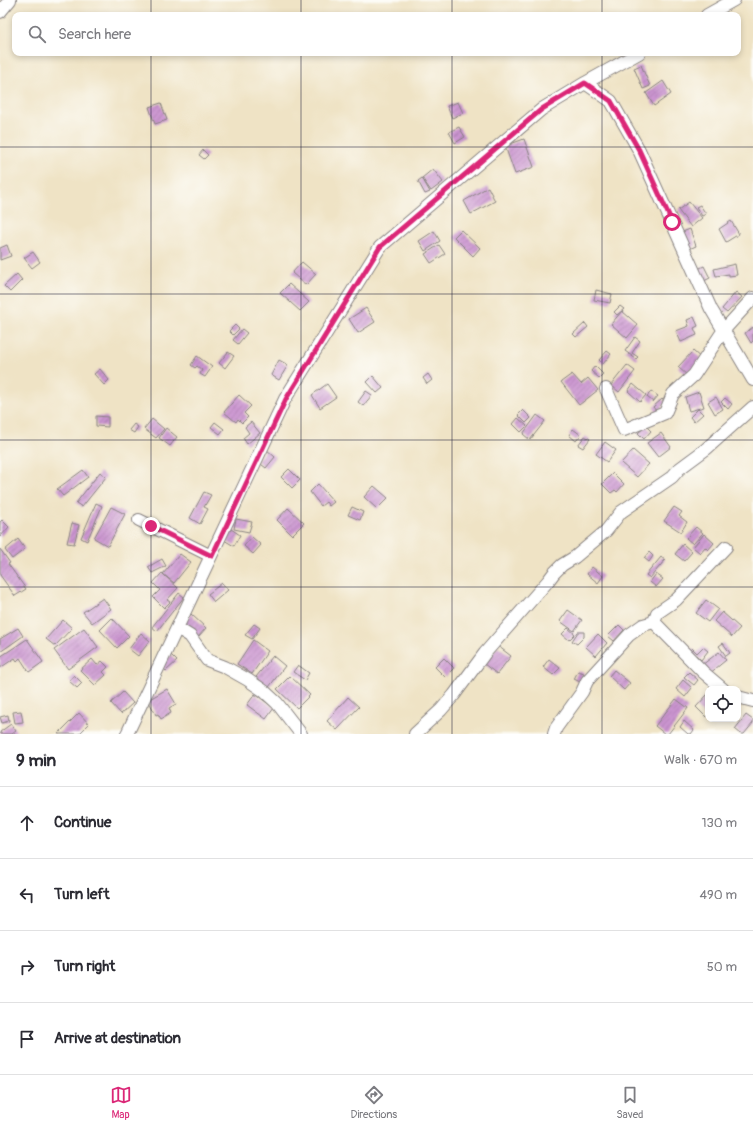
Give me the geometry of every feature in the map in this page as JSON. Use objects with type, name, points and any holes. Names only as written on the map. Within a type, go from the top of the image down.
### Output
[{"type":"street","points":[[0,12],[10,0]]},
{"type":"street","points":[[712,12],[734,0]]},
{"type":"street","points":[[127,734],[286,399],[380,247],[542,109],[634,56]]},
{"type":"street","points":[[585,83],[611,101],[639,150],[711,310],[753,380]]},
{"type":"street","points":[[606,388],[624,430],[666,413],[673,394],[694,375],[723,331],[753,298]]},
{"type":"street","points":[[415,734],[441,710],[485,653],[562,565],[575,557],[606,531],[622,512],[672,477],[679,469],[706,449],[753,407]]},
{"type":"street","points":[[139,520],[212,556]]},
{"type":"street","points":[[654,622],[657,613],[676,600],[726,547]]},
{"type":"street","points":[[654,622],[702,672],[719,686]]},
{"type":"street","points":[[554,734],[556,728],[582,692],[587,681],[629,635],[643,625],[654,622]]},
{"type":"street","points":[[177,628],[190,636],[207,660],[248,680],[264,691],[277,703],[301,734]]},
{"type":"street","points":[[741,698],[753,702]]},
{"type":"building","points":[[641,65],[650,86],[643,89],[634,68]]},
{"type":"building","points":[[663,81],[671,94],[654,106],[646,93]]},
{"type":"building","points":[[458,102],[463,113],[452,118],[447,106]]},
{"type":"building","points":[[161,103],[167,120],[155,124],[149,107]]},
{"type":"building","points":[[459,127],[465,137],[455,143],[449,132]]},
{"type":"building","points":[[524,139],[534,167],[515,174],[505,146]]},
{"type":"building","points":[[203,150],[208,155],[204,159],[199,155]]},
{"type":"building","points":[[433,169],[443,182],[431,191],[422,178]]},
{"type":"building","points":[[422,178],[430,192],[425,194],[418,181]]},
{"type":"building","points":[[488,187],[495,201],[471,214],[464,201]]},
{"type":"building","points":[[689,202],[702,218],[691,227],[678,210]]},
{"type":"building","points":[[700,205],[706,214],[702,216],[696,207]]},
{"type":"building","points":[[731,221],[739,234],[726,242],[719,229]]},
{"type":"building","points":[[690,229],[696,246],[687,250],[680,233]]},
{"type":"building","points":[[461,230],[480,248],[473,256],[454,237]]},
{"type":"building","points":[[434,231],[440,241],[425,251],[419,241]]},
{"type":"building","points":[[7,245],[11,256],[0,260],[0,248]]},
{"type":"building","points":[[439,245],[445,254],[431,263],[425,254]]},
{"type":"building","points":[[33,252],[40,262],[32,268],[24,258]]},
{"type":"building","points":[[302,262],[316,274],[306,285],[292,273]]},
{"type":"building","points":[[735,264],[737,275],[729,276],[729,274],[716,276],[714,269]]},
{"type":"building","points":[[704,266],[710,278],[702,282],[696,270]]},
{"type":"building","points":[[17,274],[22,280],[10,292],[4,286]]},
{"type":"building","points":[[289,284],[309,302],[300,311],[280,293]]},
{"type":"building","points":[[596,290],[612,294],[610,303],[594,300]]},
{"type":"building","points":[[736,292],[742,297],[727,313],[722,309]]},
{"type":"building","points":[[620,306],[624,309],[617,315],[614,312]]},
{"type":"building","points":[[366,308],[375,322],[358,333],[349,319]]},
{"type":"building","points":[[622,311],[638,325],[627,338],[611,324]]},
{"type":"building","points":[[694,317],[698,326],[694,328],[697,335],[681,342],[676,331],[689,326],[687,320]]},
{"type":"building","points":[[585,323],[588,327],[576,337],[573,334]]},
{"type":"building","points":[[235,325],[239,329],[233,335],[229,331]]},
{"type":"building","points":[[753,327],[753,341],[751,343],[745,333]]},
{"type":"building","points":[[242,329],[247,333],[238,344],[233,340]]},
{"type":"building","points":[[635,337],[640,341],[632,353],[638,357],[636,359],[625,351]]},
{"type":"building","points":[[607,351],[611,354],[603,364],[599,360]]},
{"type":"building","points":[[693,351],[703,360],[688,376],[678,367]]},
{"type":"building","points":[[228,352],[234,356],[225,368],[219,363]]},
{"type":"building","points":[[197,356],[212,367],[205,377],[200,374],[202,370],[197,366],[195,368],[191,365]]},
{"type":"building","points":[[279,360],[288,365],[279,380],[271,375]]},
{"type":"building","points":[[627,365],[635,371],[619,392],[611,385]]},
{"type":"building","points":[[595,366],[603,374],[599,378],[591,371]]},
{"type":"building","points":[[100,369],[109,380],[104,385],[94,374]]},
{"type":"building","points":[[428,374],[432,380],[427,384],[423,378]]},
{"type":"building","points":[[572,374],[581,384],[588,378],[598,390],[579,405],[561,382]]},
{"type":"building","points":[[373,376],[383,388],[377,393],[367,382]]},
{"type":"building","points":[[327,384],[336,397],[320,408],[312,395]]},
{"type":"building","points":[[633,384],[646,395],[640,402],[628,391]]},
{"type":"building","points":[[366,391],[372,395],[363,406],[358,402]]},
{"type":"building","points":[[651,391],[658,396],[653,402],[647,397]]},
{"type":"building","points":[[699,392],[704,407],[689,411],[685,397]]},
{"type":"building","points":[[239,395],[251,406],[244,413],[248,417],[242,423],[238,419],[236,422],[224,412]]},
{"type":"building","points":[[716,397],[723,409],[715,414],[708,402]]},
{"type":"building","points":[[725,398],[732,404],[728,409],[721,402]]},
{"type":"building","points":[[662,399],[666,403],[657,412],[653,407]]},
{"type":"building","points":[[698,409],[703,414],[694,422],[690,417]]},
{"type":"building","points":[[523,410],[531,418],[526,423],[518,415]]},
{"type":"building","points":[[537,415],[545,421],[530,440],[523,434]]},
{"type":"building","points":[[96,416],[108,417],[108,427],[96,426]]},
{"type":"building","points":[[518,418],[527,426],[521,432],[513,424]]},
{"type":"building","points":[[152,419],[164,429],[156,438],[144,429]]},
{"type":"building","points":[[215,422],[224,429],[220,434],[211,427]]},
{"type":"building","points":[[251,422],[260,433],[247,444],[243,438],[249,433],[245,427]]},
{"type":"building","points":[[134,424],[138,427],[134,433],[129,430]]},
{"type":"building","points":[[646,426],[651,431],[644,439],[638,433]]},
{"type":"building","points":[[166,428],[177,437],[170,446],[159,438]]},
{"type":"building","points":[[573,429],[581,435],[576,441],[569,435]]},
{"type":"building","points":[[661,433],[671,447],[658,457],[647,443]]},
{"type":"building","points":[[585,436],[590,439],[583,448],[578,445]]},
{"type":"building","points":[[605,442],[616,450],[607,462],[596,454]]},
{"type":"building","points":[[266,449],[275,457],[266,468],[257,461]]},
{"type":"building","points":[[633,450],[649,464],[637,477],[621,463]]},
{"type":"building","points":[[289,469],[300,480],[292,488],[281,477]]},
{"type":"building","points":[[83,470],[88,477],[63,496],[57,489]]},
{"type":"building","points":[[100,472],[106,477],[82,507],[76,503]]},
{"type":"building","points":[[613,473],[624,484],[617,492],[615,490],[611,493],[602,484]]},
{"type":"building","points":[[318,484],[334,502],[329,506],[326,502],[321,506],[310,492]]},
{"type":"building","points":[[374,486],[388,498],[377,509],[364,497]]},
{"type":"building","points":[[204,492],[211,495],[204,507],[208,509],[200,524],[190,518]]},
{"type":"building","points":[[96,503],[102,506],[87,541],[81,538]]},
{"type":"building","points":[[111,507],[125,514],[108,546],[94,538]]},
{"type":"building","points":[[352,507],[363,512],[360,520],[348,515]]},
{"type":"building","points":[[674,507],[682,512],[679,516],[687,522],[681,532],[664,521]]},
{"type":"building","points":[[288,508],[304,523],[292,535],[277,520]]},
{"type":"building","points":[[236,519],[252,522],[249,532],[234,529]]},
{"type":"building","points":[[2,520],[9,527],[0,537],[0,522]]},
{"type":"building","points":[[72,523],[79,525],[74,544],[67,543]]},
{"type":"building","points":[[696,527],[703,533],[693,544],[686,538]]},
{"type":"building","points":[[231,529],[240,535],[234,546],[224,540]]},
{"type":"building","points":[[704,534],[714,543],[708,550],[705,547],[700,553],[693,547]]},
{"type":"building","points":[[252,537],[261,545],[253,554],[244,546]]},
{"type":"building","points":[[18,539],[25,549],[12,559],[5,550]]},
{"type":"building","points":[[683,544],[692,552],[684,561],[675,554]]},
{"type":"building","points":[[0,549],[10,563],[8,564],[26,589],[15,596],[0,575]]},
{"type":"building","points":[[649,552],[653,556],[649,562],[644,558]]},
{"type":"building","points":[[180,554],[191,562],[174,583],[163,574]]},
{"type":"building","points":[[661,557],[665,560],[650,578],[646,575]]},
{"type":"building","points":[[162,559],[166,566],[152,573],[148,567]]},
{"type":"building","points":[[592,567],[603,576],[598,583],[587,574]]},
{"type":"building","points":[[162,573],[178,588],[167,600],[170,602],[164,608],[153,597],[160,590],[153,583]]},
{"type":"building","points":[[656,574],[663,579],[656,587],[650,582]]},
{"type":"building","points":[[222,583],[228,590],[214,602],[208,594]]},
{"type":"building","points":[[179,593],[184,597],[157,631],[152,627]]},
{"type":"building","points":[[103,598],[111,609],[92,623],[83,612]]},
{"type":"building","points":[[706,600],[718,609],[708,622],[696,613]]},
{"type":"building","points":[[568,610],[582,620],[574,631],[560,621]]},
{"type":"building","points":[[722,612],[740,628],[732,637],[714,621]]},
{"type":"building","points":[[191,614],[206,628],[198,637],[183,623]]},
{"type":"building","points":[[112,618],[129,636],[117,648],[100,630]]},
{"type":"building","points":[[63,620],[72,628],[55,646],[46,639]]},
{"type":"building","points":[[254,624],[260,628],[252,639],[245,635]]},
{"type":"building","points":[[619,625],[624,630],[614,641],[608,636]]},
{"type":"building","points":[[18,628],[23,636],[0,652],[0,639]]},
{"type":"building","points":[[84,628],[98,647],[68,669],[54,650]]},
{"type":"building","points":[[568,628],[575,634],[569,640],[562,634]]},
{"type":"building","points":[[578,632],[584,632],[584,637],[577,644],[572,641]]},
{"type":"building","points":[[141,633],[150,641],[138,656],[129,649]]},
{"type":"building","points":[[598,634],[607,643],[596,656],[586,647]]},
{"type":"building","points":[[27,639],[43,662],[29,672],[20,658],[17,661],[15,658],[0,668],[0,657]]},
{"type":"building","points":[[253,640],[268,651],[252,674],[237,664]]},
{"type":"building","points":[[723,643],[730,653],[726,656],[719,646]]},
{"type":"building","points":[[498,646],[511,656],[497,674],[484,664]]},
{"type":"building","points":[[703,647],[708,651],[701,660],[696,655],[694,658],[688,653],[692,648],[697,653]]},
{"type":"building","points":[[719,652],[726,660],[709,674],[702,665]]},
{"type":"building","points":[[171,655],[177,661],[166,671],[160,665]]},
{"type":"building","points":[[273,656],[285,666],[269,687],[256,677]]},
{"type":"building","points":[[444,658],[454,668],[445,677],[435,667]]},
{"type":"building","points":[[92,659],[97,665],[102,661],[108,667],[103,672],[106,675],[95,685],[80,670]]},
{"type":"building","points":[[549,659],[560,668],[553,675],[543,667]]},
{"type":"building","points":[[298,665],[309,673],[305,680],[293,672]]},
{"type":"building","points":[[614,670],[630,683],[624,690],[609,676]]},
{"type":"building","points":[[578,671],[584,673],[580,682],[574,679]]},
{"type":"building","points":[[689,672],[698,680],[694,685],[684,677]]},
{"type":"building","points":[[74,675],[82,683],[77,688],[69,681]]},
{"type":"building","points":[[290,676],[310,695],[297,708],[277,689]]},
{"type":"building","points":[[683,680],[692,688],[685,697],[676,689]]},
{"type":"building","points":[[167,689],[176,704],[169,708],[171,713],[161,719],[158,714],[156,715],[148,700]]},
{"type":"building","points":[[123,692],[133,703],[121,714],[111,703]]},
{"type":"building","points":[[255,694],[274,708],[266,719],[247,705]]},
{"type":"building","points":[[348,697],[359,707],[337,730],[327,721]]},
{"type":"building","points":[[705,697],[705,716],[696,707]]},
{"type":"building","points":[[676,699],[688,708],[668,734],[665,734],[655,726]]},
{"type":"building","points":[[21,711],[23,722],[15,723],[13,712]]},
{"type":"building","points":[[79,713],[89,724],[79,734],[58,734]]},
{"type":"building","points":[[8,715],[9,721],[2,723],[0,717]]},
{"type":"building","points":[[746,715],[753,720],[753,723],[744,734],[741,734],[735,729]]},
{"type":"building","points":[[684,721],[694,730],[691,734],[688,734],[680,727]]},
{"type":"building","points":[[11,724],[16,731],[12,734],[1,734],[0,732]]},
{"type":"route","points":[[151,526],[212,556],[286,399],[380,247],[542,109],[585,83],[611,101],[639,150],[672,222]]}]
